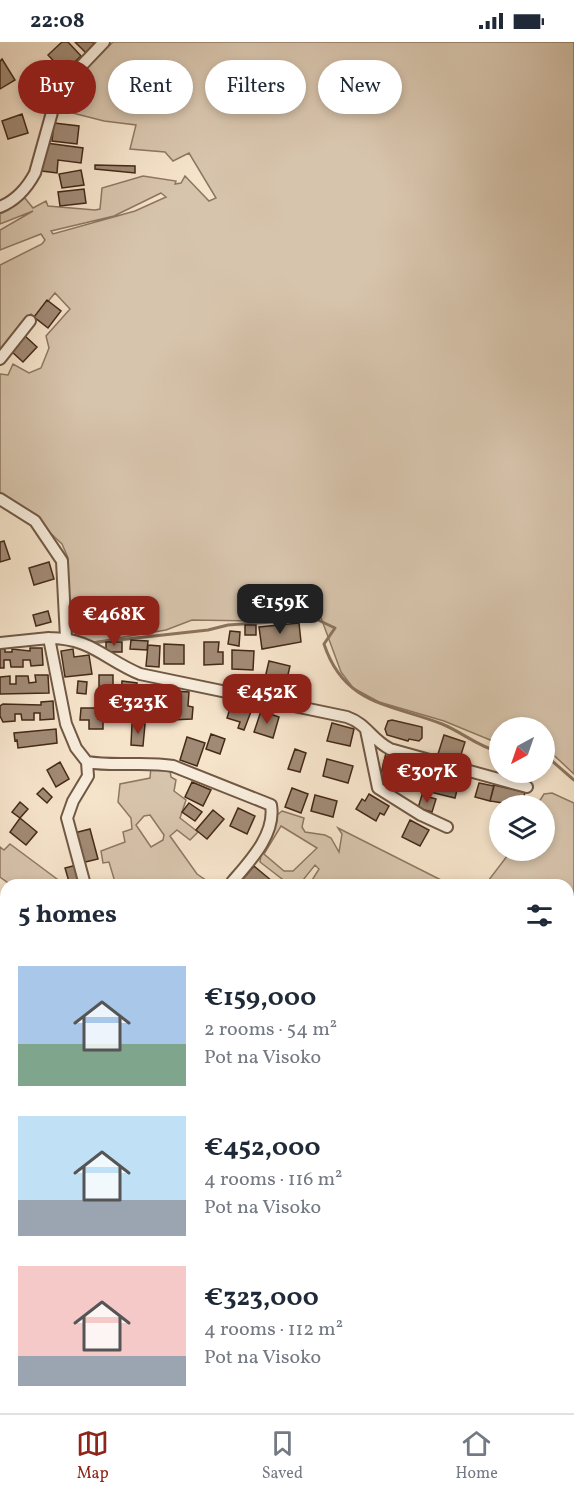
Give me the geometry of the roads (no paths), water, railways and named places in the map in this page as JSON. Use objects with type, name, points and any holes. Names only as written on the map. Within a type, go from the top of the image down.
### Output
[{"type":"street","points":[[0,207],[20,195],[29,184],[35,173],[56,98],[66,82],[104,42]]},
{"type":"street","points":[[0,359],[30,321]]},
{"type":"street","points":[[0,499],[35,521],[62,561],[66,638]]},
{"type":"street","points":[[49,638],[66,724],[76,748],[87,762],[88,776],[73,801],[67,818],[83,879]]},
{"type":"street","points":[[0,643],[66,638],[91,645],[123,667],[140,674],[347,717],[366,727],[373,738],[390,749],[527,787]]},
{"type":"street","points":[[366,727],[378,788],[421,815],[447,827]]},
{"type":"street","points":[[87,762],[173,765],[271,805],[272,813],[268,830],[255,856],[235,879]]},
{"type":"waterway","points":[[91,643],[208,630],[228,625],[316,619],[335,628],[324,644],[333,664],[356,691],[387,706],[442,724],[489,749]]},
{"type":"waterway","points":[[555,764],[574,780]]}]
